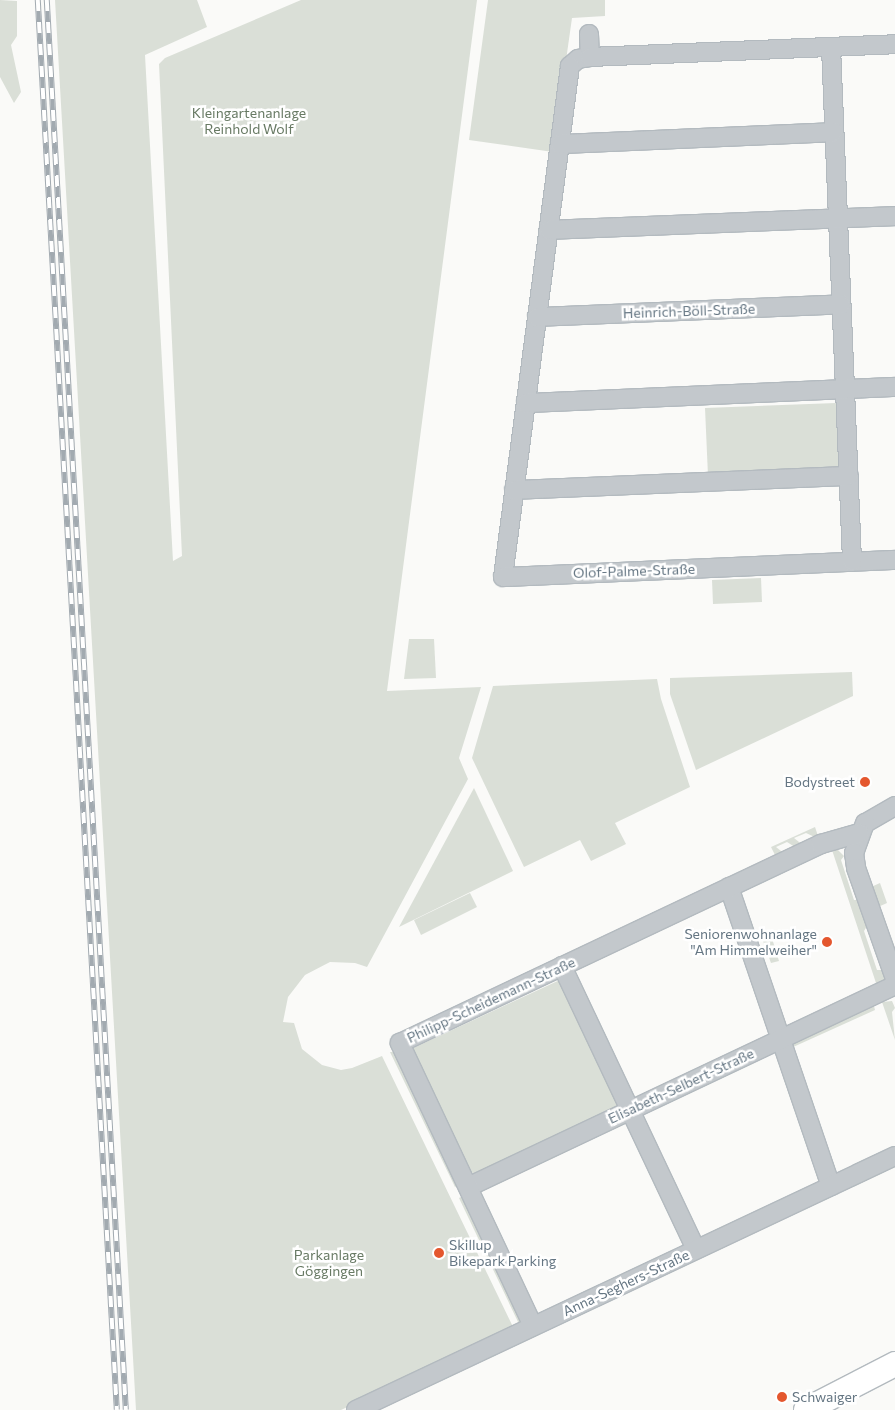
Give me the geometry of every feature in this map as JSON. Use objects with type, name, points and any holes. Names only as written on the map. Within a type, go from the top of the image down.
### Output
[{"type":"street","points":[[590,34],[590,57]]},
{"type":"street","points":[[537,317],[570,66],[578,59],[895,44]]},
{"type":"street","points":[[831,47],[852,562]]},
{"type":"street","points":[[560,144],[834,132]]},
{"type":"street","points":[[549,230],[895,216]]},
{"type":"street","name":"Heinrich-Böll-Straße","points":[[537,317],[842,304]]},
{"type":"street","name":"Olof-Palme-Straße","points":[[537,317],[503,577],[895,560]]},
{"type":"street","points":[[526,403],[895,387]]},
{"type":"street","points":[[514,490],[849,476]]},
{"type":"street","points":[[895,806],[865,823],[859,833],[854,853],[856,868],[895,979]]},
{"type":"street","name":"Philipp-Scheidemann-Straße","points":[[533,1326],[400,1043],[821,844],[859,833]]},
{"type":"street","points":[[729,888],[831,1186]]},
{"type":"street","points":[[562,966],[696,1249]]},
{"type":"street","name":"Elisabeth-Selbert-Straße","points":[[468,1186],[895,985]]},
{"type":"street","name":"Anna-Seghers-Straße","points":[[356,1410],[895,1156]]},
{"type":"street","points":[[806,1410],[895,1364]]},
{"type":"green space","points":[[0,0],[17,1],[17,36],[11,45],[21,92],[14,103],[0,77]]},
{"type":"green space","points":[[55,0],[197,0],[207,27],[145,55],[173,561],[182,556],[159,64],[165,58],[301,0],[477,0],[387,691],[481,687],[459,758],[468,779],[367,967],[355,963],[330,962],[305,975],[288,997],[283,1022],[294,1023],[302,1049],[322,1065],[341,1070],[352,1068],[382,1056],[514,1329],[341,1410],[136,1410]]},
{"type":"green space","points":[[488,0],[605,0],[605,16],[572,18],[553,152],[469,140]]},
{"type":"green space","points":[[836,403],[840,409],[842,458],[838,467],[829,471],[708,476],[705,408]]},
{"type":"green space","points":[[761,578],[762,602],[713,604],[712,580]]},
{"type":"green space","points":[[409,639],[434,639],[436,678],[404,679]]},
{"type":"green space","points":[[852,672],[853,696],[696,770],[670,694],[670,678]]},
{"type":"green space","points":[[657,679],[661,699],[690,787],[615,823],[626,844],[618,848],[591,861],[580,840],[524,867],[472,758],[493,686]]},
{"type":"green space","points":[[474,788],[513,871],[399,927]]},
{"type":"green space","points":[[815,827],[819,839],[806,833],[794,838],[804,846],[798,849],[787,842],[776,847],[786,855],[777,859],[771,847]]},
{"type":"green space","points":[[837,849],[844,856],[841,860],[854,900],[859,900],[867,926],[864,931],[877,970],[882,970],[886,981],[877,986],[832,850]]},
{"type":"green space","points":[[880,883],[887,903],[878,907],[871,887]]},
{"type":"green space","points":[[470,893],[477,907],[421,935],[414,920]]},
{"type":"green space","points":[[771,935],[779,961],[771,963],[762,938]]},
{"type":"green space","points":[[562,979],[622,1105],[482,1173],[473,1173],[465,1168],[411,1049]]},
{"type":"green space","points":[[892,1001],[895,1008],[892,1012],[895,1040],[882,1002]]},
{"type":"green space","points":[[873,1002],[875,1010],[791,1048],[797,1038]]},
{"type":"green space","points":[[390,1052],[396,1052],[459,1185],[455,1187]]},
{"type":"green space","points":[[463,1196],[521,1316],[519,1324],[459,1198]]},
{"type":"railway","points":[[38,0],[117,1410]]},
{"type":"railway","points":[[47,0],[126,1410]]},
{"type":"place","name":"Bodystreet","points":[[865,782]]},
{"type":"place","name":"Seniorenwohnanlage \"Am Himmelweiher\"","points":[[827,942]]},
{"type":"place","name":"Skillup Bikepark Parking","points":[[439,1253]]},
{"type":"place","name":"Schwaiger","points":[[782,1397]]},
{"type":"park label","name":"Kleingartenanlage Reinhold Wolf","points":[[249,122]]},
{"type":"park label","name":"Parkanlage Göggingen","points":[[329,1264]]}]
